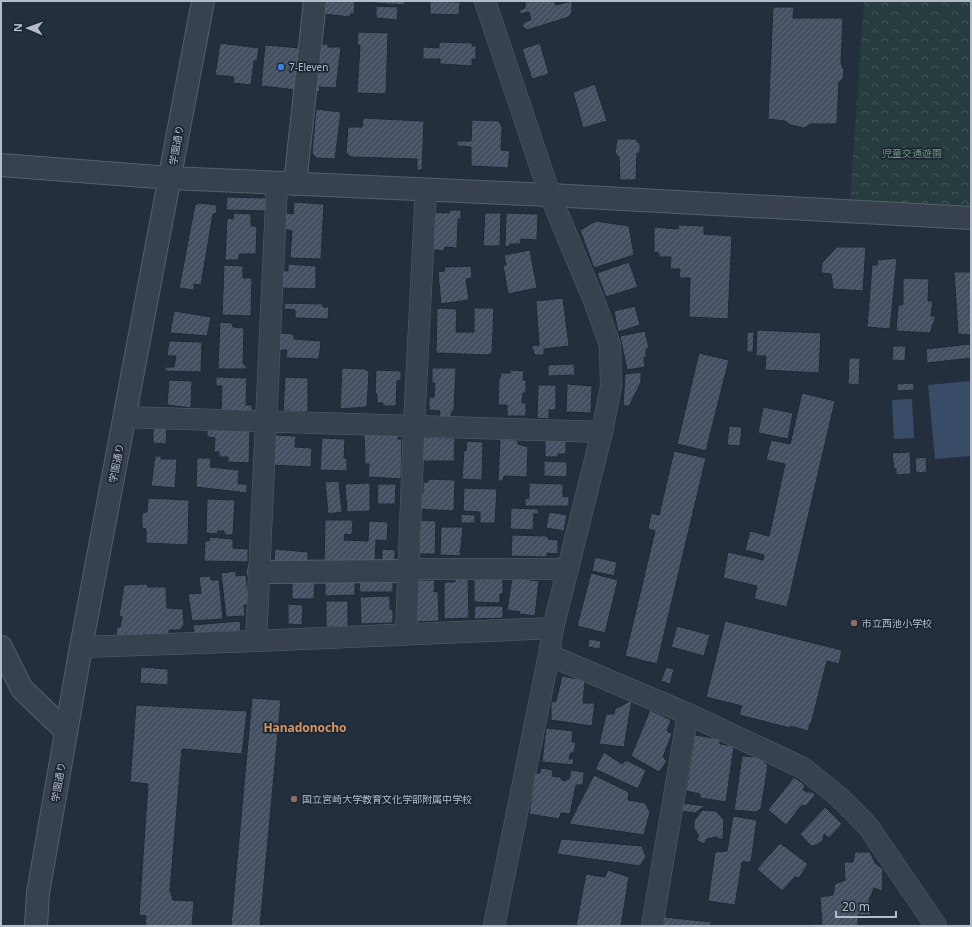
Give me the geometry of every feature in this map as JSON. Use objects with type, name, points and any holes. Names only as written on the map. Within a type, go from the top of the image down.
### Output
[{"type":"street","name":"学園通り","points":[[36,926],[38,893],[81,647],[203,1]]},
{"type":"street","points":[[256,641],[266,422],[286,183],[315,1]]},
{"type":"street","points":[[485,1],[550,195],[595,303],[610,345],[611,386],[602,432],[552,628],[549,655],[494,926]]},
{"type":"street","points":[[1,165],[170,178],[550,195],[971,218]]},
{"type":"street","points":[[406,634],[414,426],[426,190]]},
{"type":"street","points":[[124,417],[602,432]]},
{"type":"street","points":[[259,572],[568,568]]},
{"type":"street","points":[[81,647],[552,628]]},
{"type":"street","points":[[1,647],[22,689],[66,731]]},
{"type":"street","points":[[549,655],[688,714],[803,768],[839,797],[868,826],[936,926]]},
{"type":"street","points":[[652,926],[688,714]]},
{"type":"green space","name":"児童交通遊園","points":[[864,1],[971,1],[971,218],[849,211]]},
{"type":"water","points":[[971,381],[971,456],[935,459],[928,385]]},
{"type":"water","points":[[912,399],[914,438],[894,439],[892,400]]},
{"type":"building","points":[[323,1],[355,1],[354,14],[351,14],[350,17],[324,14]]},
{"type":"building","points":[[376,1],[405,1],[404,5],[375,3]]},
{"type":"building","points":[[430,1],[460,2],[459,15],[430,14]]},
{"type":"building","points":[[525,1],[554,1],[556,5],[572,1],[572,12],[569,17],[527,30],[522,26],[524,22],[531,20],[529,12],[521,14],[519,10],[525,8]]},
{"type":"building","points":[[376,6],[398,7],[397,20],[376,18]]},
{"type":"building","points":[[773,7],[794,7],[793,18],[843,18],[841,63],[844,70],[843,79],[839,82],[837,124],[811,124],[804,128],[790,125],[785,121],[768,119]]},
{"type":"building","points":[[358,32],[388,33],[386,94],[357,93],[360,46],[357,44]]},
{"type":"building","points":[[439,42],[472,43],[472,46],[476,46],[476,59],[472,59],[472,66],[440,64],[440,59],[423,59],[423,47],[439,48]]},
{"type":"building","points":[[220,43],[259,48],[257,61],[254,61],[251,85],[233,83],[234,77],[215,75]]},
{"type":"building","points":[[540,43],[549,74],[532,79],[522,49]]},
{"type":"building","points":[[328,44],[328,47],[341,47],[336,88],[319,87],[320,92],[310,91],[318,46]]},
{"type":"building","name":"7-Eleven","points":[[265,45],[301,48],[297,90],[261,86]]},
{"type":"building","points":[[595,84],[607,121],[583,128],[573,92]]},
{"type":"building","points":[[316,109],[341,112],[335,159],[316,158],[312,153]]},
{"type":"building","points":[[363,118],[424,121],[422,170],[417,170],[417,159],[351,157],[346,153],[348,127],[362,127]]},
{"type":"building","points":[[472,120],[499,121],[502,127],[501,150],[510,151],[508,168],[471,166],[471,147],[457,146],[457,141],[471,141]]},
{"type":"building","points":[[617,139],[637,139],[637,142],[640,143],[640,153],[637,153],[636,180],[620,180],[619,157],[615,153]]},
{"type":"building","points":[[227,197],[267,198],[266,211],[226,210]]},
{"type":"building","points":[[294,202],[324,204],[321,259],[290,258],[292,231],[285,229],[285,213],[293,214]]},
{"type":"building","points":[[199,203],[217,205],[216,213],[213,214],[201,285],[194,284],[194,290],[179,288],[195,205]]},
{"type":"building","points":[[449,210],[461,210],[461,219],[458,219],[457,248],[445,247],[444,251],[429,249],[430,212],[449,213]]},
{"type":"building","points":[[234,213],[251,214],[251,226],[257,226],[256,254],[239,254],[239,260],[225,260],[227,218],[233,219]]},
{"type":"building","points":[[485,213],[501,213],[500,246],[483,246]]},
{"type":"building","points":[[506,213],[538,214],[537,240],[521,239],[520,244],[510,244],[510,246],[505,247]]},
{"type":"building","points":[[596,221],[629,226],[634,255],[594,268],[580,230]]},
{"type":"building","points":[[679,225],[704,226],[704,234],[732,236],[728,319],[689,317],[690,278],[679,278],[680,269],[670,269],[671,257],[659,257],[659,253],[654,252],[654,227],[678,229]]},
{"type":"building","points":[[837,247],[866,247],[863,291],[833,289],[831,274],[821,273],[822,263]]},
{"type":"building","points":[[530,250],[537,288],[508,294],[503,265],[506,265],[504,255]]},
{"type":"building","points":[[897,258],[890,329],[867,327],[872,265],[877,265],[878,260]]},
{"type":"building","points":[[629,262],[638,287],[606,297],[597,273]]},
{"type":"building","points":[[288,264],[316,266],[316,289],[280,288],[280,270],[288,271]]},
{"type":"building","points":[[224,265],[243,266],[243,278],[252,278],[251,316],[222,315]]},
{"type":"building","points":[[471,266],[472,278],[466,279],[469,300],[441,304],[438,272],[444,271],[445,267]]},
{"type":"building","points":[[954,272],[971,272],[971,335],[958,334]]},
{"type":"building","points":[[903,278],[929,279],[928,301],[933,301],[931,316],[936,316],[930,333],[896,331],[898,306],[903,304]]},
{"type":"building","points":[[563,298],[569,346],[544,349],[544,355],[535,355],[531,346],[539,345],[536,301]]},
{"type":"building","points":[[284,303],[323,304],[323,307],[329,307],[328,319],[295,318],[295,310],[284,309]]},
{"type":"building","points":[[635,306],[640,325],[618,332],[614,311]]},
{"type":"building","points":[[437,308],[457,309],[456,332],[474,332],[474,308],[494,308],[492,353],[488,355],[436,353]]},
{"type":"building","points":[[174,311],[211,317],[207,336],[170,333]]},
{"type":"building","points":[[220,322],[232,323],[233,327],[244,328],[243,364],[246,365],[246,369],[218,369]]},
{"type":"building","points":[[757,330],[821,333],[819,373],[765,370],[766,356],[756,356]]},
{"type":"building","points":[[645,331],[649,348],[646,349],[646,357],[644,358],[645,367],[627,370],[620,336]]},
{"type":"building","points":[[747,332],[754,332],[753,352],[747,352]]},
{"type":"building","points":[[277,334],[294,334],[294,339],[321,341],[319,359],[286,358],[287,350],[277,350]]},
{"type":"building","points":[[169,341],[202,342],[201,372],[165,371],[165,367],[174,367],[176,356],[167,356]]},
{"type":"building","points":[[970,344],[971,358],[927,363],[926,349]]},
{"type":"building","points":[[893,346],[906,346],[905,361],[892,360]]},
{"type":"building","points":[[699,353],[729,360],[706,451],[677,444]]},
{"type":"building","points":[[849,358],[860,358],[859,385],[848,384]]},
{"type":"building","points":[[574,364],[575,375],[548,376],[548,365]]},
{"type":"building","points":[[342,368],[365,369],[369,372],[367,407],[340,409]]},
{"type":"building","points":[[432,368],[456,368],[454,410],[451,413],[451,418],[439,418],[440,411],[429,410],[429,397],[434,397],[435,383],[432,383]]},
{"type":"building","points":[[376,370],[401,371],[401,380],[397,381],[396,406],[383,406],[383,403],[377,403],[377,394],[375,394]]},
{"type":"building","points":[[510,370],[524,371],[523,380],[526,380],[526,393],[523,393],[522,403],[526,403],[526,416],[507,416],[507,405],[498,405],[499,377],[500,378],[501,373],[510,373]]},
{"type":"building","points":[[641,372],[641,382],[629,406],[623,406],[625,374]]},
{"type":"building","points":[[216,377],[247,378],[246,405],[252,405],[252,413],[221,412],[222,386],[216,386]]},
{"type":"building","points":[[285,377],[308,378],[308,412],[283,411]]},
{"type":"building","points":[[169,380],[192,381],[191,408],[167,405]]},
{"type":"building","points":[[914,383],[914,390],[897,391],[897,384]]},
{"type":"building","points":[[567,384],[592,386],[591,413],[566,412]]},
{"type":"building","points":[[538,385],[556,385],[556,410],[549,410],[549,419],[537,418]]},
{"type":"building","points":[[802,393],[835,401],[787,607],[754,599],[757,586],[723,578],[728,552],[763,560],[764,555],[745,550],[750,531],[769,536],[785,464],[766,460],[771,440],[790,444]]},
{"type":"building","points":[[763,407],[793,413],[788,439],[758,433]]},
{"type":"building","points":[[729,426],[742,427],[740,446],[727,445]]},
{"type":"building","points":[[153,428],[167,428],[166,444],[153,443]]},
{"type":"building","points":[[207,430],[250,431],[249,463],[228,462],[228,457],[219,457],[219,452],[214,452],[215,438],[207,437]]},
{"type":"building","points":[[364,433],[398,435],[398,439],[402,439],[401,479],[368,477],[369,464],[365,464]]},
{"type":"building","points":[[273,435],[296,436],[295,447],[312,448],[311,467],[271,465]]},
{"type":"building","points":[[420,437],[455,438],[454,461],[420,461]]},
{"type":"building","points":[[322,438],[345,439],[344,458],[347,458],[347,471],[320,470]]},
{"type":"building","points":[[545,438],[566,439],[566,454],[558,454],[558,457],[545,457]]},
{"type":"building","points":[[500,439],[518,440],[518,444],[528,447],[527,477],[504,476],[503,481],[498,481]]},
{"type":"building","points":[[467,441],[483,442],[482,480],[462,479],[464,450],[466,451]]},
{"type":"building","points":[[674,451],[706,458],[657,664],[625,656],[655,531],[648,529],[651,513],[659,515]]},
{"type":"building","points":[[910,452],[911,474],[896,475],[892,453]]},
{"type":"building","points":[[155,456],[161,456],[161,459],[177,459],[175,488],[151,486]]},
{"type":"building","points":[[926,457],[927,472],[916,473],[915,458]]},
{"type":"building","points":[[197,458],[211,458],[210,467],[239,470],[238,484],[247,484],[247,493],[196,487]]},
{"type":"building","points":[[544,461],[567,462],[567,477],[544,476]]},
{"type":"building","points":[[428,479],[455,480],[454,511],[418,509],[418,493],[423,493],[423,482],[428,482]]},
{"type":"building","points":[[339,481],[342,512],[328,514],[325,482]]},
{"type":"building","points":[[370,483],[370,511],[347,512],[345,484]]},
{"type":"building","points":[[529,483],[563,484],[563,497],[569,496],[569,506],[525,506],[525,499],[529,498]]},
{"type":"building","points":[[378,484],[396,484],[395,504],[377,504]]},
{"type":"building","points":[[464,488],[497,489],[495,523],[480,523],[480,512],[463,511]]},
{"type":"building","points":[[148,498],[189,500],[188,545],[146,543],[146,529],[142,528],[142,513],[147,512]]},
{"type":"building","points":[[207,499],[235,500],[233,535],[225,535],[224,531],[218,531],[217,534],[206,533]]},
{"type":"building","points":[[511,508],[539,509],[538,514],[534,514],[533,530],[510,529]]},
{"type":"building","points":[[549,512],[567,515],[564,531],[546,528]]},
{"type":"building","points":[[461,514],[475,515],[475,523],[461,523]]},
{"type":"building","points":[[325,520],[353,520],[352,535],[345,534],[344,540],[368,541],[369,521],[388,522],[387,541],[376,540],[375,564],[324,564]]},
{"type":"building","points":[[416,520],[436,521],[435,554],[415,554]]},
{"type":"building","points":[[441,527],[463,527],[460,556],[440,555]]},
{"type":"building","points":[[512,535],[548,536],[548,539],[558,540],[558,554],[547,553],[547,557],[511,556]]},
{"type":"building","points":[[210,537],[233,539],[233,548],[248,549],[248,562],[204,561],[205,541],[209,541]]},
{"type":"building","points":[[275,549],[308,552],[308,562],[274,562]]},
{"type":"building","points":[[382,549],[395,550],[395,565],[382,564]]},
{"type":"building","points":[[595,557],[617,562],[614,576],[592,571]]},
{"type":"building","points":[[236,571],[236,576],[246,575],[249,605],[244,605],[245,616],[226,617],[221,573]]},
{"type":"building","points":[[591,573],[618,580],[605,633],[577,626]]},
{"type":"building","points":[[210,576],[211,580],[219,580],[223,619],[192,621],[188,594],[201,593],[199,577]]},
{"type":"building","points":[[393,576],[393,592],[359,592],[360,577]]},
{"type":"building","points":[[292,577],[315,577],[314,599],[292,599]]},
{"type":"building","points":[[455,577],[468,577],[469,618],[444,619],[444,582],[455,582]]},
{"type":"building","points":[[503,577],[503,594],[500,594],[500,603],[474,602],[474,578]]},
{"type":"building","points":[[325,578],[355,578],[355,595],[325,596]]},
{"type":"building","points":[[512,578],[539,581],[535,616],[519,614],[520,612],[507,610]]},
{"type":"building","points":[[415,580],[435,580],[434,592],[438,591],[439,621],[416,622]]},
{"type":"building","points":[[147,584],[148,587],[166,587],[167,608],[183,609],[184,625],[180,630],[169,630],[169,635],[116,637],[117,627],[120,627],[122,617],[119,616],[124,585]]},
{"type":"building","points":[[390,596],[390,609],[393,610],[393,623],[361,624],[360,597]]},
{"type":"building","points":[[326,601],[348,601],[348,627],[326,627]]},
{"type":"building","points":[[288,604],[303,605],[302,625],[288,624]]},
{"type":"building","points":[[475,606],[503,606],[503,618],[474,619]]},
{"type":"building","points":[[240,621],[241,631],[194,633],[193,625]]},
{"type":"building","points":[[725,621],[842,650],[839,664],[827,661],[808,731],[739,715],[742,706],[706,697]]},
{"type":"building","points":[[677,626],[710,635],[704,656],[671,647]]},
{"type":"building","points":[[589,639],[601,641],[600,649],[588,647]]},
{"type":"building","points":[[141,667],[168,669],[168,685],[140,683]]},
{"type":"building","points":[[666,667],[674,669],[670,684],[661,681]]},
{"type":"building","points":[[562,676],[585,680],[583,703],[595,703],[592,726],[551,720],[551,702],[556,701]]},
{"type":"building","points":[[252,698],[281,700],[260,926],[231,926]]},
{"type":"building","points":[[632,700],[624,747],[599,744],[606,714],[614,714],[615,709]]},
{"type":"building","points":[[136,705],[247,711],[242,754],[182,749],[170,890],[173,900],[194,901],[192,926],[145,926],[146,916],[139,915],[148,784],[130,782]]},
{"type":"building","points":[[650,710],[671,720],[667,731],[672,734],[663,757],[667,761],[659,772],[631,756]]},
{"type":"building","points":[[546,728],[573,731],[572,742],[576,742],[574,752],[570,754],[569,759],[574,759],[573,765],[542,762]]},
{"type":"building","points":[[695,735],[720,739],[720,744],[734,746],[726,802],[700,798],[700,794],[686,791]]},
{"type":"building","points":[[604,752],[622,764],[626,760],[646,770],[638,789],[595,769]]},
{"type":"building","points":[[742,756],[758,757],[768,765],[761,809],[756,812],[734,810]]},
{"type":"building","points":[[541,768],[553,770],[552,776],[560,777],[563,781],[569,779],[571,770],[584,772],[583,785],[576,785],[570,814],[561,813],[559,819],[529,814],[535,773],[540,773]]},
{"type":"building","points":[[594,775],[629,792],[628,800],[645,803],[650,812],[644,835],[569,824]]},
{"type":"building","points":[[794,777],[805,785],[803,790],[812,792],[815,795],[806,806],[802,805],[786,825],[768,810]]},
{"type":"building","points":[[683,803],[705,806],[695,813],[682,811]]},
{"type":"building","points":[[825,807],[842,824],[829,838],[824,834],[823,840],[817,845],[811,846],[800,834]]},
{"type":"building","points":[[702,810],[716,811],[724,820],[723,839],[718,839],[717,837],[707,839],[704,844],[696,840],[699,836],[694,828],[694,821]]},
{"type":"building","points":[[733,816],[757,820],[751,862],[742,862],[735,905],[708,901],[715,852],[727,851]]},
{"type":"building","points":[[561,839],[642,846],[646,857],[640,866],[557,854]]},
{"type":"building","points":[[780,843],[808,864],[799,878],[795,877],[782,891],[757,869]]},
{"type":"building","points":[[855,852],[870,852],[875,863],[883,869],[882,891],[874,888],[869,900],[871,915],[858,915],[858,926],[811,926],[811,924],[822,924],[820,897],[833,895],[835,884],[845,880],[844,862],[853,862]]},
{"type":"building","points":[[608,870],[629,877],[621,926],[576,926],[586,874],[605,877]]},
{"type":"building","points":[[664,917],[711,922],[710,926],[663,926]]},
{"type":"place","name":"7-Eleven","points":[[281,67]]},
{"type":"place","name":"市立西池小学校","points":[[854,623]]},
{"type":"place","name":"国立宮崎大学教育文化学部附属中学校","points":[[294,799]]},
{"type":"district","name":"Hanadonocho","points":[[305,728]]}]
